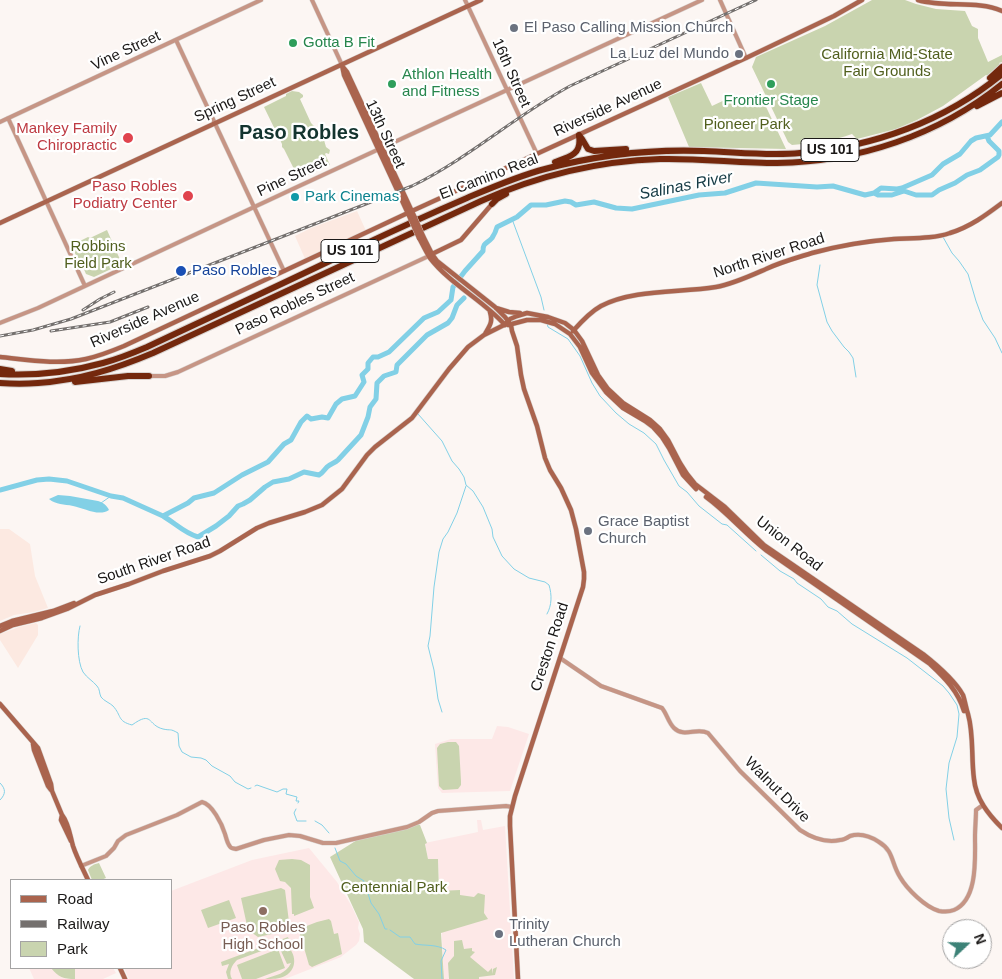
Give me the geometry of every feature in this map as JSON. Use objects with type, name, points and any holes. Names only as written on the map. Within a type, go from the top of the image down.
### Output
[{"type":"highway","points":[[947,111],[982,85],[1002,67]]},
{"type":"highway","name":"El Camino Real","points":[[0,374],[62,372],[97,365],[147,348],[412,222],[506,181],[544,169],[598,157],[654,151],[790,154],[855,145],[894,134],[947,111],[1002,74]]},
{"type":"highway","name":"El Camino Real","points":[[0,383],[25,384],[80,378],[118,368],[481,201],[544,178],[590,167],[643,160],[694,159],[779,163],[831,159],[856,154],[918,134],[981,100],[1002,84]]},
{"type":"highway","points":[[946,120],[1002,93]]},
{"type":"highway","points":[[579,135],[588,150],[594,151],[667,148],[702,149],[706,151]]},
{"type":"highway","points":[[506,181],[517,174],[573,155],[579,147],[579,135]]},
{"type":"highway","points":[[492,204],[502,196],[544,178]]},
{"type":"highway","points":[[0,369],[33,374]]},
{"type":"highway","points":[[46,382],[57,384],[128,376],[149,376]]},
{"type":"main road","name":"Spring Street","points":[[0,223],[481,0]]},
{"type":"main road","name":"Riverside Avenue","points":[[0,357],[43,362],[73,361],[95,357],[124,346],[746,58],[834,16],[862,0]]},
{"type":"main road","points":[[918,0],[940,4],[987,7],[1002,11]]},
{"type":"main road","name":"13th Street","points":[[342,65],[344,75],[430,255],[489,310],[508,324]]},
{"type":"main road","name":"North River Road","points":[[572,332],[596,309],[615,301],[641,295],[717,287],[734,282],[776,264],[840,246],[937,237],[950,234],[972,224],[1002,202]]},
{"type":"main road","name":"Paso Robles Street","points":[[430,255],[461,240],[492,204]]},
{"type":"main road","points":[[441,250],[439,257],[443,267]]},
{"type":"main road","name":"13th Street","points":[[443,267],[494,306]]},
{"type":"main road","points":[[494,306],[509,312],[548,316],[556,319],[572,332]]},
{"type":"main road","points":[[494,306],[508,324]]},
{"type":"main road","points":[[484,335],[492,319],[489,310]]},
{"type":"main road","points":[[508,324],[517,316],[527,314]]},
{"type":"main road","points":[[508,324],[527,320],[541,320],[572,332]]},
{"type":"main road","name":"Creston Road","points":[[508,324],[517,346],[524,389],[540,436],[545,458],[571,510],[584,572],[583,587],[534,733],[512,807],[510,826],[518,979]]},
{"type":"main road","name":"South River Road","points":[[0,631],[13,625],[42,618],[95,595],[162,571],[214,555],[257,528],[322,505],[342,489],[375,447],[412,418],[468,347],[484,335],[508,324]]},
{"type":"main road","name":"Union Road","points":[[572,332],[592,372],[606,392],[622,408],[653,427],[662,437],[688,482],[725,512],[767,551],[921,657],[950,683],[962,702],[972,745],[974,780],[983,805],[1002,828]]},
{"type":"main road","name":"South River Road","points":[[0,626],[12,620],[41,614],[84,600]]},
{"type":"main road","points":[[1,706],[21,727],[33,744],[48,786],[72,837],[81,872],[85,879]]},
{"type":"street","name":"Vine Street","points":[[0,122],[262,0]]},
{"type":"street","name":"13th Street","points":[[312,0],[342,65]]},
{"type":"street","name":"16th Street","points":[[465,0],[537,154]]},
{"type":"street","name":"Pine Street","points":[[1,322],[38,308],[702,0]]},
{"type":"street","points":[[720,0],[746,58]]},
{"type":"street","points":[[176,40],[284,271]]},
{"type":"street","points":[[8,118],[85,286]]},
{"type":"street","name":"Paso Robles Street","points":[[149,376],[166,376],[178,372],[430,255]]},
{"type":"street","points":[[0,317],[1,322]]},
{"type":"street","name":"Walnut Drive","points":[[560,658],[601,686],[662,708],[670,724],[678,731],[687,733],[703,730],[708,733],[751,781],[796,825],[810,836],[832,841],[858,834],[865,835],[882,844],[889,850],[903,881],[935,910],[945,912],[956,909],[962,905],[969,893],[974,875],[976,810],[983,805]]},
{"type":"street","points":[[81,866],[106,856],[118,841],[126,835],[177,815],[202,802],[206,804],[221,823],[229,845],[233,849],[264,840],[288,836],[300,836],[323,843],[336,843],[407,826],[419,822],[438,811],[512,807]]},
{"type":"shaded area","points":[[357,211],[367,233],[306,261],[295,236]]},
{"type":"shaded area","points":[[0,529],[9,529],[30,544],[35,576],[48,608],[14,615],[0,621]]},
{"type":"shaded area","points":[[36,623],[38,625],[38,635],[18,668],[0,640],[0,634]]},
{"type":"shaded area","points":[[497,726],[508,727],[529,734],[510,791],[442,793],[438,788],[435,744],[451,739],[492,739]]},
{"type":"shaded area","points":[[477,820],[481,820],[483,830],[505,826],[514,979],[444,979],[438,859],[428,859],[425,843],[478,832]]},
{"type":"shaded area","name":"Paso Robles High School","points":[[309,848],[337,882],[351,905],[359,922],[360,934],[356,945],[341,957],[285,979],[129,979],[124,969],[172,969],[172,891],[252,860]]},
{"type":"shaded area","points":[[29,969],[114,969],[116,973],[103,979],[34,979]]},
{"type":"green space","name":"California Mid-State Fair Grounds","points":[[872,0],[905,0],[936,9],[965,11],[972,26],[978,29],[978,38],[988,62],[1002,55],[1002,62],[999,63],[989,76],[986,75],[943,106],[896,129],[857,139],[852,134],[830,140],[792,145],[788,142],[752,67],[756,57],[825,26]]},
{"type":"green space","name":"Pioneer Park","points":[[701,83],[712,106],[731,97],[735,104],[759,92],[786,149],[689,147],[668,97]]},
{"type":"green space","points":[[292,91],[303,95],[300,99],[314,126],[314,130],[321,130],[323,135],[322,137],[317,137],[320,142],[324,140],[326,147],[330,150],[329,154],[325,154],[330,165],[299,179],[264,107]]},
{"type":"green space","name":"Robbins Field Park","points":[[107,230],[122,264],[94,277],[86,274],[72,245]]},
{"type":"green space","points":[[456,742],[459,746],[461,785],[458,789],[443,790],[439,786],[437,748],[440,744]]},
{"type":"green space","name":"Centennial Park","points":[[414,824],[420,825],[427,843],[425,844],[428,859],[438,859],[439,891],[460,890],[460,895],[474,897],[478,893],[485,895],[484,913],[488,919],[441,933],[444,979],[414,979],[364,942],[363,929],[330,857],[365,835]]},
{"type":"green space","points":[[279,860],[301,860],[310,865],[310,897],[314,908],[294,916],[292,914],[291,888],[285,882],[280,881],[275,869]]},
{"type":"green space","points":[[99,863],[106,878],[92,879],[88,870],[92,865]]},
{"type":"green space","points":[[281,888],[285,890],[290,930],[258,937],[248,930],[241,898]]},
{"type":"green space","points":[[229,900],[236,918],[208,928],[201,910]]},
{"type":"green space","points":[[329,919],[334,934],[338,933],[342,954],[312,967],[309,965],[298,927]]},
{"type":"green space","points":[[288,937],[289,940],[283,943],[293,954],[294,964],[290,973],[278,978],[265,979],[283,972],[291,963],[287,964],[281,951],[285,949],[281,946],[275,946],[237,960],[231,969],[232,979],[228,979],[226,972],[229,964],[222,966],[221,962]]},
{"type":"green space","points":[[462,940],[464,949],[472,948],[472,951],[475,952],[470,957],[488,972],[492,968],[492,974],[493,969],[497,967],[495,975],[479,977],[479,979],[449,979],[448,963],[454,956],[454,941]]},
{"type":"green space","points":[[278,949],[285,968],[256,979],[242,979],[237,965]]},
{"type":"green space","points":[[52,969],[75,969],[75,979],[68,979],[56,974]]},
{"type":"water","points":[[58,495],[98,501],[109,510],[101,513],[57,503],[49,499]]},
{"type":"waterway","name":"Salinas River","points":[[0,490],[37,480],[67,481],[111,496],[123,498],[163,516],[194,498],[214,493],[242,475],[268,462],[284,444],[291,440],[301,422],[307,416],[311,419],[328,418],[336,404],[342,399],[355,396],[364,382],[362,375],[368,369],[368,363],[373,357],[389,352],[424,318],[438,312],[451,300],[453,287],[483,251],[483,248],[492,238],[497,227],[517,217],[531,205],[546,205],[565,201],[576,205],[594,202],[616,208],[632,209],[699,195],[725,193],[756,183],[817,187],[833,186],[865,195],[874,193],[881,188],[902,188],[932,175],[943,164],[960,154],[971,141],[990,135],[1002,122]]},
{"type":"waterway","name":"Salinas River","points":[[874,193],[878,195],[892,195],[904,191],[916,195],[932,195],[967,175],[980,170],[998,157],[999,151],[989,141],[987,136]]},
{"type":"waterway","points":[[512,219],[544,310]]},
{"type":"waterway","points":[[943,237],[952,253],[968,274],[983,320],[1002,353]]},
{"type":"waterway","points":[[820,265],[817,285],[827,322],[853,358],[856,377]]},
{"type":"waterway","name":"Salinas River","points":[[163,516],[198,537],[216,526],[238,506],[250,500],[273,482],[289,479],[304,472],[319,475],[338,460],[361,435],[370,407],[376,399],[377,383],[384,376],[396,372],[397,365],[427,335],[448,323],[457,305],[464,298]]},
{"type":"waterway","points":[[547,323],[548,327],[568,339],[580,356],[600,396],[616,413],[656,444],[679,486],[699,506],[722,524],[727,525],[756,551]]},
{"type":"waterway","points":[[418,414],[442,441],[452,461],[464,477],[466,485],[473,491],[483,507],[492,529],[493,537],[502,556],[514,569],[529,578],[545,582],[549,585],[551,600],[547,614]]},
{"type":"waterway","points":[[442,712],[428,646],[434,587],[439,552],[443,539],[457,513],[466,486]]},
{"type":"waterway","points":[[101,503],[111,496]]},
{"type":"waterway","points":[[761,555],[852,624],[907,658],[943,686],[949,693],[957,705],[959,714],[957,737],[949,763],[946,789],[949,818],[954,840]]},
{"type":"waterway","points":[[80,626],[78,649],[83,672],[98,687],[101,697],[113,706],[122,720],[132,725],[147,719],[158,727],[175,731],[178,733],[179,746],[182,752],[191,757],[206,760],[212,766],[230,776],[235,782],[248,789],[251,788]]},
{"type":"waterway","points":[[0,783],[4,792],[0,800]]},
{"type":"waterway","points":[[255,786],[277,792],[287,789],[286,794],[297,797],[296,801],[299,801],[298,803]]},
{"type":"waterway","points":[[296,809],[294,813],[297,821],[306,821]]},
{"type":"waterway","points":[[315,821],[322,825],[329,833]]},
{"type":"waterway","points":[[335,848],[340,861],[346,864],[356,876],[364,881],[371,903],[379,914],[385,929],[387,929]]},
{"type":"waterway","points":[[390,930],[400,937],[410,937],[415,944],[435,946],[446,950],[441,961],[442,979]]},
{"type":"railway","points":[[0,336],[33,330],[71,319],[412,186],[453,163],[530,110],[570,86],[756,0]]},
{"type":"railway","points":[[83,310],[114,292]]},
{"type":"railway","points":[[51,331],[110,322],[148,307]]},
{"type":"place","name":"El Paso Calling Mission Church","points":[[514,28]]},
{"type":"place","name":"Gotta B Fit","points":[[293,43]]},
{"type":"place","name":"La Luz del Mundo","points":[[739,54]]},
{"type":"place","name":"Athlon Health and Fitness","points":[[392,84]]},
{"type":"place","name":"Frontier Stage","points":[[771,84]]},
{"type":"place","name":"Mankey Family Chiropractic","points":[[128,138]]},
{"type":"place","name":"Paso Robles Podiatry Center","points":[[188,196]]},
{"type":"place","name":"Park Cinemas","points":[[295,197]]},
{"type":"place","name":"Paso Robles","points":[[181,271]]},
{"type":"place","name":"Grace Baptist Church","points":[[588,531]]},
{"type":"place","name":"Paso Robles High School","points":[[263,911]]},
{"type":"place","name":"Trinity Lutheran Church","points":[[499,934]]},
{"type":"district","name":"Paso Robles","points":[[299,133]]}]
